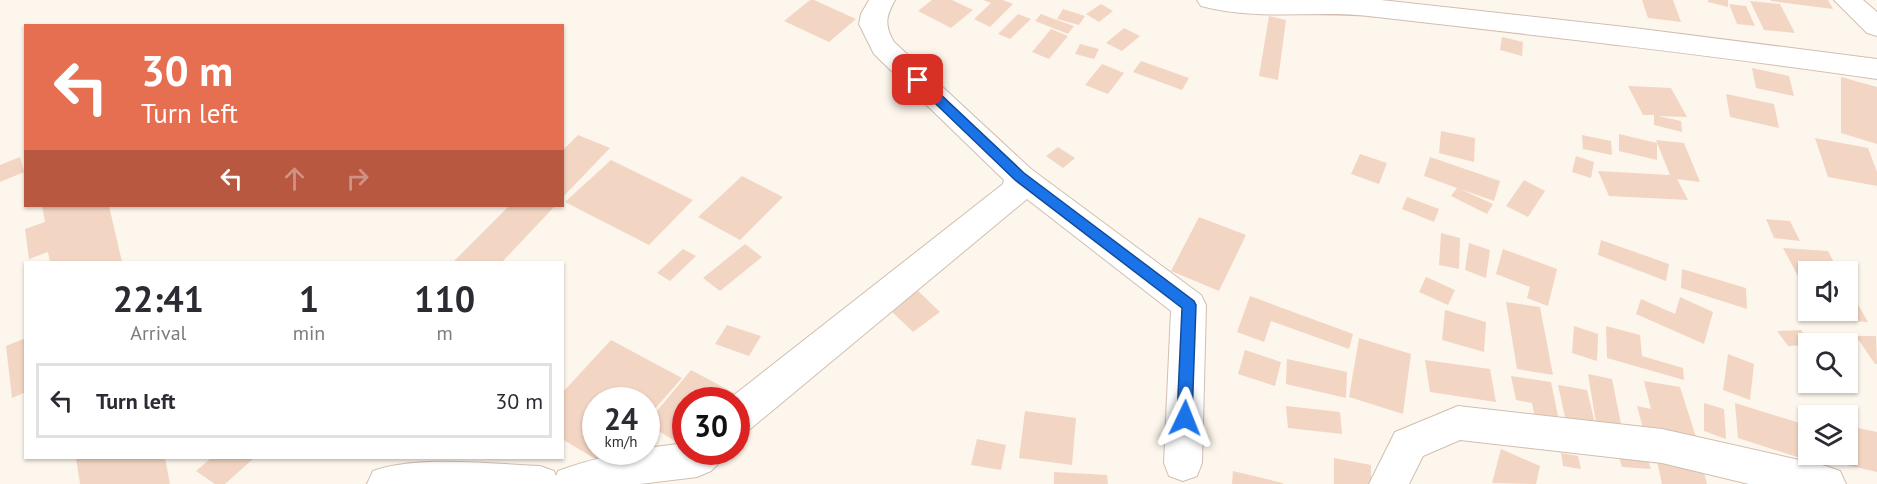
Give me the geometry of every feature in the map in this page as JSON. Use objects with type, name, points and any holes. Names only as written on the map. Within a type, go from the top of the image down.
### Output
[{"type":"street","points":[[882,0],[872,16],[872,29],[884,48],[1020,177],[1189,305],[1183,463]]},
{"type":"street","points":[[1210,0],[1258,9],[1355,6],[1420,12],[1877,69]]},
{"type":"street","points":[[1847,0],[1877,27]]},
{"type":"street","points":[[750,404],[1007,200],[1017,190],[1020,177]]},
{"type":"street","points":[[1389,484],[1409,444],[1458,423],[1662,446],[1826,484]]},
{"type":"street","points":[[572,484],[641,466],[672,462]]},
{"type":"street","points":[[387,484],[438,481],[540,484]]},
{"type":"building","points":[[810,0],[856,19],[829,42],[784,21]]},
{"type":"building","points":[[932,0],[952,0],[973,10],[951,28],[918,11]]},
{"type":"building","points":[[983,0],[1003,0],[1013,4],[990,27],[974,19],[991,3]]},
{"type":"building","points":[[1642,0],[1673,0],[1681,22],[1648,18]]},
{"type":"building","points":[[1708,0],[1728,0],[1728,7],[1708,2]]},
{"type":"building","points":[[1828,0],[1833,9],[1771,1]]},
{"type":"building","points":[[1750,1],[1780,4],[1795,33],[1764,30]]},
{"type":"building","points":[[1101,4],[1113,11],[1099,22],[1086,14]]},
{"type":"building","points":[[1729,4],[1746,6],[1755,26],[1737,24]]},
{"type":"building","points":[[1063,9],[1085,16],[1079,25],[1057,19]]},
{"type":"building","points":[[1018,14],[1031,19],[1010,39],[998,34]]},
{"type":"building","points":[[1041,14],[1074,26],[1068,34],[1035,21]]},
{"type":"building","points":[[1269,16],[1286,20],[1278,80],[1259,76]]},
{"type":"building","points":[[1124,28],[1140,36],[1122,51],[1106,43]]},
{"type":"building","points":[[1051,29],[1068,36],[1049,59],[1032,52]]},
{"type":"building","points":[[1502,37],[1523,42],[1522,56],[1500,50]]},
{"type":"building","points":[[1080,44],[1099,49],[1094,59],[1075,54]]},
{"type":"building","points":[[1141,61],[1189,78],[1182,90],[1133,72]]},
{"type":"building","points":[[1102,64],[1124,73],[1108,94],[1085,85]]},
{"type":"building","points":[[1752,68],[1789,76],[1794,96],[1756,88]]},
{"type":"building","points":[[1841,77],[1877,87],[1877,144],[1841,133]]},
{"type":"building","points":[[1628,86],[1671,88],[1687,117],[1658,116],[1681,121],[1682,132],[1654,125],[1654,115],[1643,115]]},
{"type":"building","points":[[1726,94],[1774,104],[1779,128],[1730,117]]},
{"type":"building","points":[[1441,131],[1475,138],[1474,162],[1439,153]]},
{"type":"building","points":[[1619,134],[1657,143],[1657,160],[1619,151]]},
{"type":"building","points":[[578,135],[610,148],[564,196],[564,149]]},
{"type":"building","points":[[1582,135],[1611,141],[1612,155],[1583,149]]},
{"type":"building","points":[[1815,138],[1868,148],[1877,172],[1877,186],[1828,177]]},
{"type":"building","points":[[1656,140],[1684,143],[1700,182],[1677,179],[1688,200],[1609,196],[1598,171],[1670,175]]},
{"type":"building","points":[[1058,147],[1075,158],[1063,168],[1046,156]]},
{"type":"building","points":[[1360,154],[1387,163],[1379,184],[1351,174]]},
{"type":"building","points":[[1576,156],[1594,162],[1591,178],[1572,172]]},
{"type":"building","points":[[20,157],[24,172],[0,182],[0,165]]},
{"type":"building","points":[[1430,157],[1500,181],[1494,201],[1460,189],[1493,204],[1487,214],[1451,196],[1457,188],[1424,176]]},
{"type":"building","points":[[611,160],[693,200],[649,245],[565,202]]},
{"type":"building","points":[[742,176],[783,197],[740,240],[698,217]]},
{"type":"building","points":[[1524,180],[1545,191],[1528,217],[1506,206]]},
{"type":"building","points":[[1407,197],[1439,209],[1434,222],[1402,209]]},
{"type":"building","points":[[42,207],[109,207],[122,261],[50,261],[48,252],[29,259],[25,229],[45,222]]},
{"type":"building","points":[[508,207],[554,207],[503,261],[454,261]]},
{"type":"building","points":[[1199,217],[1246,235],[1219,291],[1171,271]]},
{"type":"building","points":[[1766,219],[1790,221],[1800,241],[1774,238]]},
{"type":"building","points":[[1441,233],[1460,238],[1459,269],[1439,265]]},
{"type":"building","points":[[1601,240],[1669,264],[1666,281],[1598,255]]},
{"type":"building","points":[[1469,243],[1490,250],[1486,278],[1465,270]]},
{"type":"building","points":[[745,244],[762,257],[720,291],[703,278]]},
{"type":"building","points":[[1783,248],[1828,251],[1833,261],[1798,261],[1798,276]]},
{"type":"building","points":[[683,249],[696,256],[670,281],[657,273]]},
{"type":"building","points":[[1503,249],[1557,269],[1548,306],[1527,298],[1530,287],[1496,274]]},
{"type":"building","points":[[1682,269],[1746,288],[1747,309],[1681,288]]},
{"type":"building","points":[[1426,277],[1455,290],[1448,305],[1419,292]]},
{"type":"building","points":[[914,287],[940,312],[913,332],[887,307]]},
{"type":"building","points":[[1250,296],[1353,334],[1349,349],[1271,321],[1264,342],[1237,332]]},
{"type":"building","points":[[1680,297],[1713,312],[1704,344],[1636,314],[1641,299],[1675,314]]},
{"type":"building","points":[[1506,302],[1540,307],[1553,375],[1517,369]]},
{"type":"building","points":[[1858,304],[1868,322],[1852,321],[1858,321]]},
{"type":"building","points":[[1445,310],[1486,322],[1484,352],[1442,340]]},
{"type":"building","points":[[727,325],[761,336],[749,356],[715,344]]},
{"type":"building","points":[[1574,326],[1598,334],[1597,361],[1572,353]]},
{"type":"building","points":[[1606,326],[1640,335],[1642,356],[1683,368],[1684,380],[1607,358]]},
{"type":"building","points":[[1801,330],[1803,333],[1798,333],[1798,346],[1788,346],[1777,331]]},
{"type":"building","points":[[1858,336],[1876,336],[1877,364]]},
{"type":"building","points":[[1359,338],[1411,354],[1403,414],[1349,397]]},
{"type":"building","points":[[24,339],[24,393],[12,398],[6,346]]},
{"type":"building","points":[[611,340],[682,378],[660,403],[660,387],[582,387],[582,451],[564,440],[564,391]]},
{"type":"building","points":[[1245,350],[1281,362],[1275,386],[1238,374]]},
{"type":"building","points":[[1728,354],[1754,364],[1750,400],[1723,390]]},
{"type":"building","points":[[1287,359],[1347,372],[1346,398],[1286,384]]},
{"type":"building","points":[[1425,360],[1490,369],[1496,402],[1430,392]]},
{"type":"building","points":[[691,370],[723,387],[677,387]]},
{"type":"building","points":[[1588,374],[1612,379],[1623,434],[1597,429]]},
{"type":"building","points":[[1511,376],[1551,382],[1560,426],[1536,422],[1532,403],[1516,400]]},
{"type":"building","points":[[1644,381],[1680,387],[1697,440],[1644,432],[1637,406],[1651,409]]},
{"type":"building","points":[[1558,385],[1587,390],[1598,436],[1568,431]]},
{"type":"building","points":[[672,393],[672,439],[660,432],[660,407]]},
{"type":"building","points":[[1704,403],[1724,409],[1726,439],[1704,431]]},
{"type":"building","points":[[1735,403],[1798,423],[1798,457],[1738,438]]},
{"type":"building","points":[[1286,406],[1340,412],[1342,434],[1288,428]]},
{"type":"building","points":[[1025,411],[1076,418],[1072,465],[1019,458]]},
{"type":"building","points":[[1858,428],[1877,432],[1877,472],[1846,465],[1858,465]]},
{"type":"building","points":[[977,439],[1006,445],[1001,470],[971,465]]},
{"type":"building","points":[[1501,449],[1540,466],[1536,484],[1492,483]]},
{"type":"building","points":[[1655,452],[1701,460],[1707,484],[1662,484]]},
{"type":"building","points":[[1561,453],[1578,456],[1581,469],[1563,466]]},
{"type":"building","points":[[1618,454],[1647,457],[1651,469],[1622,467]]},
{"type":"building","points":[[1334,458],[1371,465],[1371,484],[1334,484]]},
{"type":"building","points":[[76,459],[165,459],[170,484],[80,484]]},
{"type":"building","points":[[210,459],[253,459],[225,484],[215,484],[196,471]]},
{"type":"building","points":[[1233,471],[1283,483],[1283,484],[1232,484]]},
{"type":"building","points":[[1054,472],[1107,475],[1108,484],[1054,484]]},
{"type":"route","points":[[918,80],[1020,177],[1189,305],[1185,418]]}]
